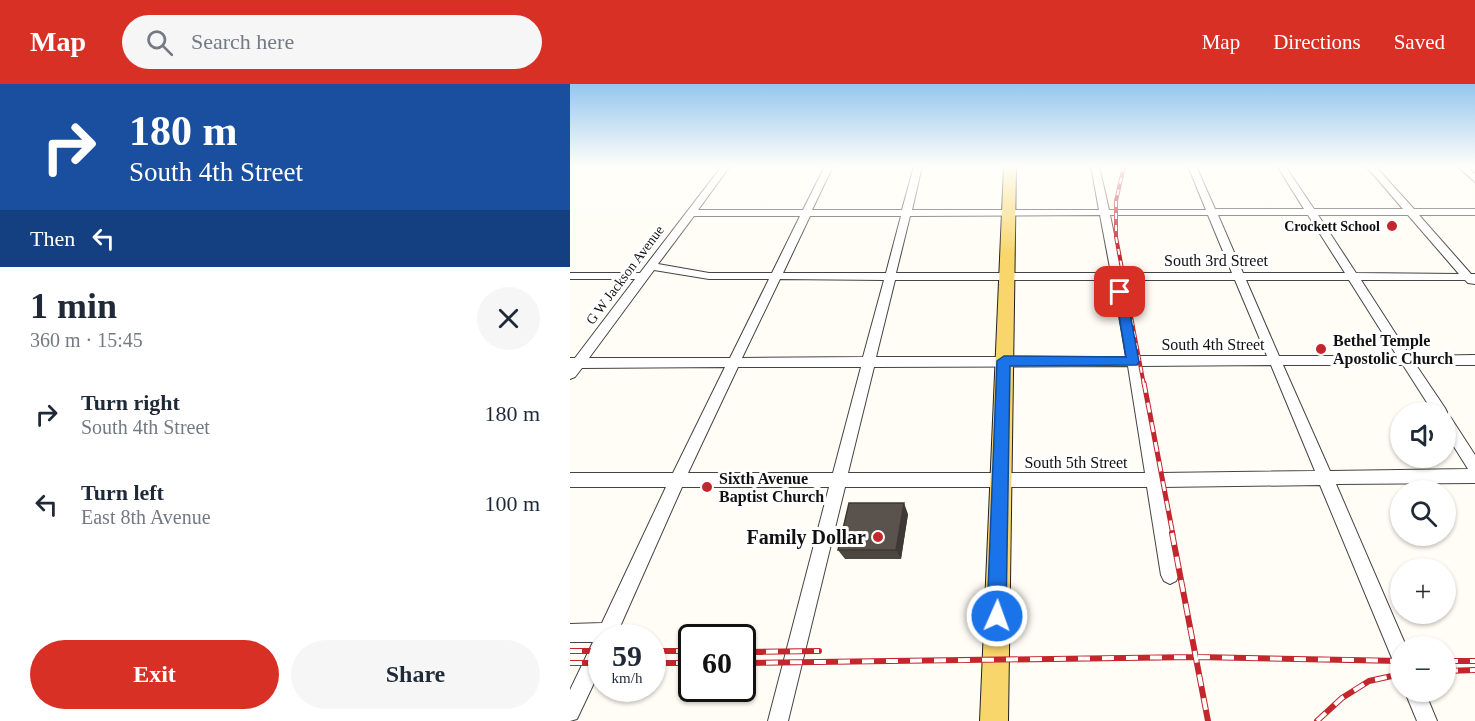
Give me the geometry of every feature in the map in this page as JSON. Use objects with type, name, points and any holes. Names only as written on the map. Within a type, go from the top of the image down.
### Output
[{"type":"main road","points":[[994,721],[1009,196]]},
{"type":"street","name":"G W Jackson Avenue","points":[[573,367],[704,196]]},
{"type":"street","points":[[611,624],[677,480],[815,196]]},
{"type":"street","points":[[778,721],[911,196]]},
{"type":"street","points":[[1100,196],[1133,362],[1170,575]]},
{"type":"street","points":[[1204,196],[1392,636]]},
{"type":"street","points":[[1300,196],[1433,402]]},
{"type":"street","points":[[1396,196],[1472,280]]},
{"type":"street","points":[[691,213],[1475,212]]},
{"type":"street","name":"South 3rd Street","points":[[651,266],[709,276],[1352,277],[1472,280]]},
{"type":"street","points":[[570,276],[643,276]]},
{"type":"street","name":"South 4th Street","points":[[573,367],[735,361],[1475,360]]},
{"type":"street","points":[[1456,439],[1475,468]]},
{"type":"street","name":"South 5th Street","points":[[570,480],[1154,480],[1475,476]]},
{"type":"street","points":[[570,633],[588,636]]},
{"type":"street","points":[[570,712],[588,674]]},
{"type":"street","points":[[1419,702],[1427,721]]},
{"type":"building","name":"Family Dollar","points":[[849,503],[904,503],[896,550],[838,550]]},
{"type":"railway","points":[[1117,196],[1116,237],[1144,385]]},
{"type":"railway","points":[[1144,383],[1173,535]]},
{"type":"railway","points":[[1172,533],[1196,657]]},
{"type":"railway","points":[[570,651],[588,651]]},
{"type":"railway","points":[[666,651],[678,651]]},
{"type":"railway","points":[[756,652],[819,651]]},
{"type":"railway","points":[[756,663],[1196,657]]},
{"type":"railway","points":[[1196,657],[1208,721]]},
{"type":"railway","points":[[1196,657],[1390,661]]},
{"type":"railway","points":[[1456,661],[1475,661]]},
{"type":"railway","points":[[570,663],[588,663]]},
{"type":"railway","points":[[666,663],[678,663]]},
{"type":"railway","points":[[1456,671],[1475,670]]},
{"type":"railway","points":[[1317,721],[1342,698],[1369,681],[1390,676]]},
{"type":"place","name":"Crockett School","points":[[1392,226]]},
{"type":"place","name":"Bethel Temple Apostolic Church","points":[[1321,349]]},
{"type":"place","name":"Sixth Avenue Baptist Church","points":[[707,487]]},
{"type":"place","name":"Family Dollar","points":[[878,537]]},
{"type":"route","points":[[997,616],[1004,361],[1133,362],[1120,292]]}]
